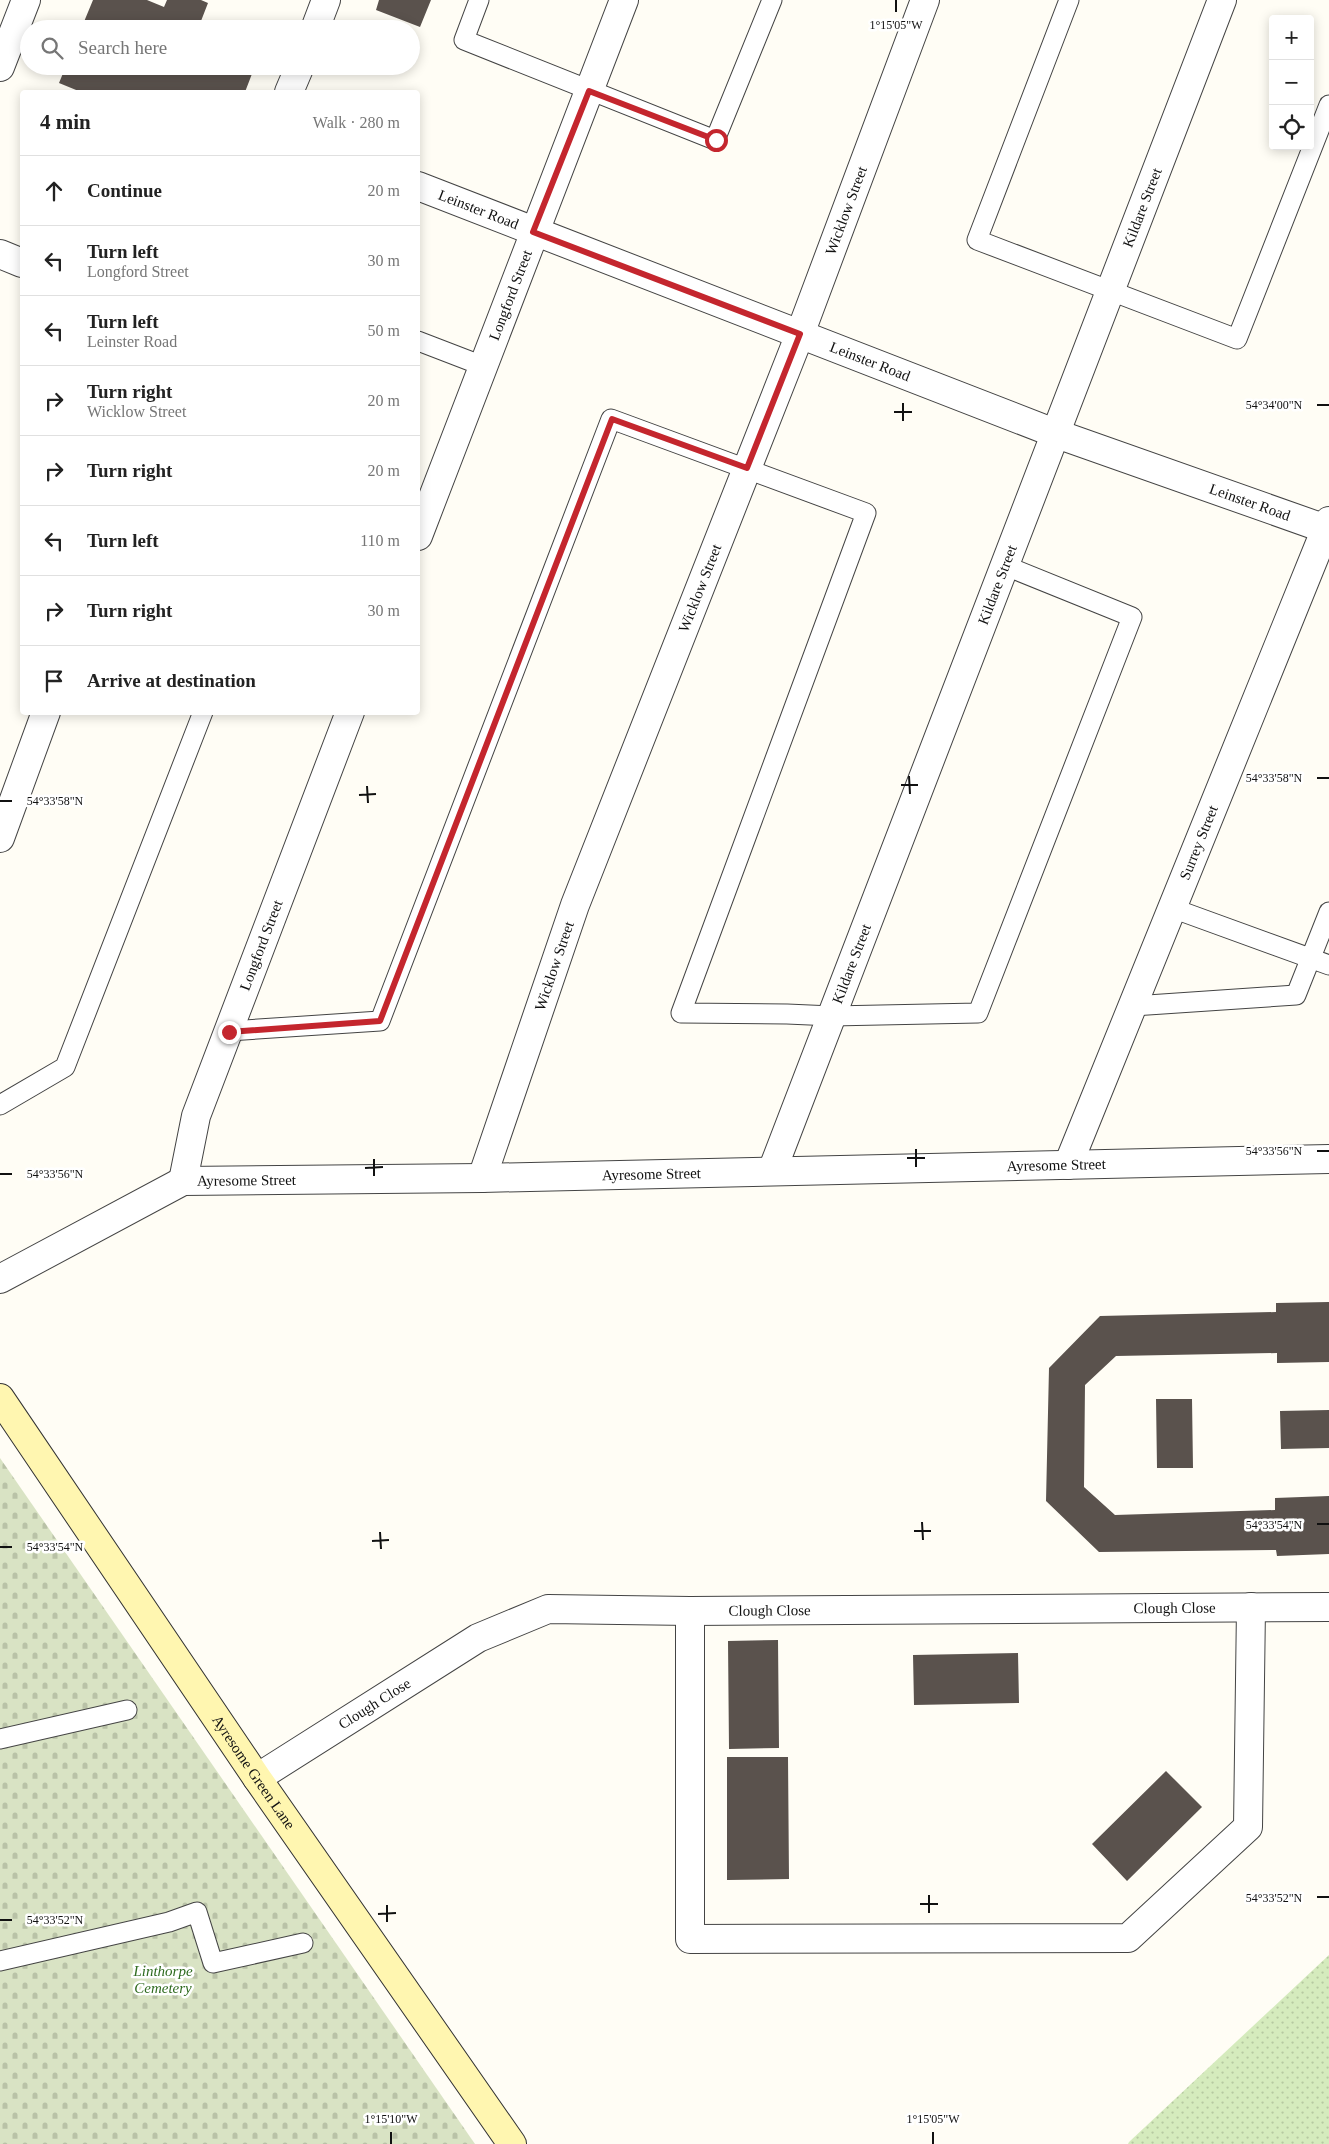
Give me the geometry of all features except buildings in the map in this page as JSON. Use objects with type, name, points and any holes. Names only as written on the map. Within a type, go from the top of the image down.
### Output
[{"type":"street","points":[[0,67],[26,0]]},
{"type":"street","points":[[318,20],[326,0]]},
{"type":"street","name":"Longford Street","points":[[420,531],[533,232],[624,0]]},
{"type":"street","name":"Wicklow Street","points":[[482,1178],[575,904],[800,334],[925,0]]},
{"type":"street","name":"Kildare Street","points":[[772,1171],[1112,291],[1222,0]]},
{"type":"street","points":[[290,90],[296,75]]},
{"type":"street","name":"Leinster Road","points":[[420,187],[1057,434],[1328,525]]},
{"type":"street","points":[[0,254],[20,262]]},
{"type":"street","name":"Surrey Street","points":[[1068,1164],[1328,525]]},
{"type":"street","points":[[0,838],[45,715]]},
{"type":"street","name":"Longford Street","points":[[183,1181],[196,1116],[349,715]]},
{"type":"street","name":"Ayresome Street","points":[[0,1279],[183,1181],[482,1178],[1329,1159]]},
{"type":"street","name":"Ayresome Green Lane","points":[[0,1398],[257,1778],[512,2144]]},
{"type":"street","name":"Clough Close","points":[[257,1778],[478,1638],[548,1609],[690,1611],[1329,1606]]},
{"type":"street","points":[[690,1611],[690,1939],[1128,1938],[1248,1827],[1251,1607]]},
{"type":"lane","points":[[479,0],[464,40],[716,140],[772,0]]},
{"type":"lane","points":[[1068,0],[977,240],[1237,339],[1329,105]]},
{"type":"lane","points":[[420,342],[482,366]]},
{"type":"lane","points":[[229,1032],[380,1021],[612,419],[866,513],[681,1014],[832,1016],[978,1013],[1132,617],[1006,566]]},
{"type":"lane","points":[[0,1104],[65,1066],[202,715]]},
{"type":"lane","points":[[1172,908],[1329,965]]},
{"type":"lane","points":[[1132,1006],[1296,995],[1329,912]]},
{"type":"lane","points":[[0,1739],[127,1710]]},
{"type":"lane","points":[[0,1961],[169,1922],[197,1912],[214,1963],[303,1943]]},
{"type":"green space","name":"Linthorpe Cemetery","points":[[0,1458],[475,2144],[0,2144]]},
{"type":"green space","points":[[1329,1955],[1329,2144],[1128,2144],[1129,2142]]},
{"type":"route","points":[[229,1032],[380,1021],[612,419],[747,468],[800,334],[533,232],[589,91],[716,140]]}]
